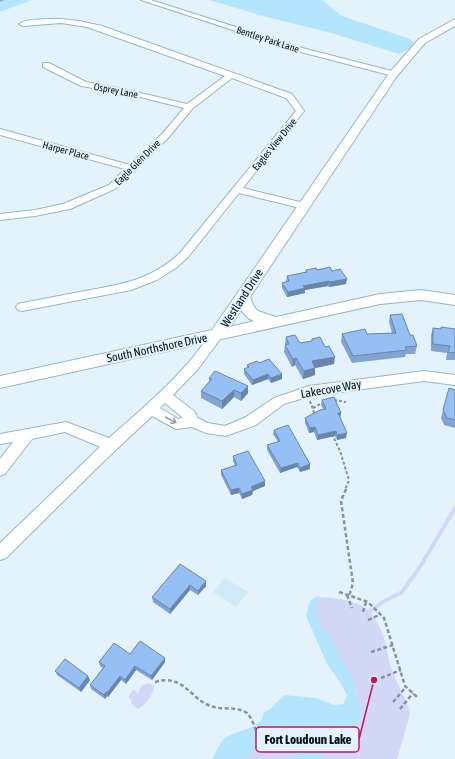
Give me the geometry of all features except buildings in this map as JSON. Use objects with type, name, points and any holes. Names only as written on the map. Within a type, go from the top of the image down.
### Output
[{"type":"main road","name":"Westland Drive","points":[[217,335],[394,74],[422,41],[455,22]]},
{"type":"main road","name":"South Northshore Drive","points":[[0,382],[380,300],[421,295],[455,300]]},
{"type":"main road","points":[[243,296],[246,307],[255,316],[265,319],[284,321]]},
{"type":"street","name":"Bentley Park Lane","points":[[144,0],[321,56],[356,66],[394,74]]},
{"type":"street","name":"Eagles View Drive","points":[[22,307],[130,286],[146,281],[168,269],[184,255],[300,111],[289,96],[99,28],[77,22],[51,20],[23,24]]},
{"type":"street","name":"Osprey Lane","points":[[46,65],[84,84],[124,91],[189,107]]},
{"type":"street","name":"Eagle Glen Drive","points":[[0,217],[66,207],[112,187],[165,136],[189,107],[231,75]]},
{"type":"street","name":"Harper Place","points":[[0,132],[132,168]]},
{"type":"street","points":[[240,187],[306,203]]},
{"type":"street","name":"Westland Drive","points":[[0,553],[111,445],[180,382],[208,349],[217,335]]},
{"type":"street","name":"Lakecove Way","points":[[151,409],[176,424],[193,422],[206,428],[226,431],[251,421],[279,401],[306,392],[385,380],[424,376],[455,380]]},
{"type":"street","name":"Lakecove Way","points":[[165,396],[189,415],[193,422]]},
{"type":"street","points":[[0,439],[66,427],[111,445]]},
{"type":"street","points":[[0,470],[28,433]]},
{"type":"path","points":[[0,1],[4,0]]},
{"type":"path","points":[[306,392],[316,416]]},
{"type":"path","points":[[313,408],[320,402],[334,400],[346,402]]},
{"type":"path","points":[[332,433],[340,450],[349,480],[341,501],[353,582],[348,595],[352,608]]},
{"type":"path","points":[[339,592],[367,602],[384,618],[406,687],[417,697]]},
{"type":"path","points":[[363,612],[367,602]]},
{"type":"path","points":[[368,620],[380,614]]},
{"type":"path","points":[[371,652],[393,645]]},
{"type":"path","points":[[381,678],[401,670]]},
{"type":"path","points":[[155,682],[161,679],[173,680],[210,706],[240,710],[247,713],[256,732]]},
{"type":"path","points":[[393,702],[406,687]]},
{"type":"path","points":[[400,709],[413,693]]},
{"type":"shaded area","points":[[0,0],[32,0],[0,12]]},
{"type":"shaded area","points":[[209,0],[322,0],[342,16],[410,39],[414,43],[409,49],[399,54],[328,32],[270,18]]},
{"type":"shaded area","points":[[225,578],[248,592],[236,607],[213,592]]},
{"type":"shaded area","points":[[317,596],[322,597],[318,599],[320,625],[331,637],[340,658],[351,673],[362,716],[356,726],[337,741],[320,759],[303,759],[283,753],[253,751],[243,759],[212,759],[223,740],[258,723],[262,719],[263,713],[270,709],[284,695],[316,698],[334,705],[344,704],[347,695],[342,685],[327,664],[306,616],[310,601]]},
{"type":"shaded area","points":[[322,597],[348,601],[362,606],[373,615],[381,630],[392,671],[405,698],[410,714],[397,759],[320,759],[337,741],[356,726],[362,716],[351,673],[340,658],[331,637],[320,625],[317,618],[315,604],[318,599]]},
{"type":"shaded area","points":[[149,683],[154,686],[152,693],[146,702],[138,709],[132,705],[132,700],[129,698],[129,695],[134,689],[138,694],[141,686]]},
{"type":"shaded area","points":[[264,749],[303,759],[243,759],[253,751]]},
{"type":"waterway","points":[[369,612],[383,602],[402,592],[420,567],[455,508]]},
{"type":"place","name":"Fort Loudoun Lake","points":[[374,680]]}]
